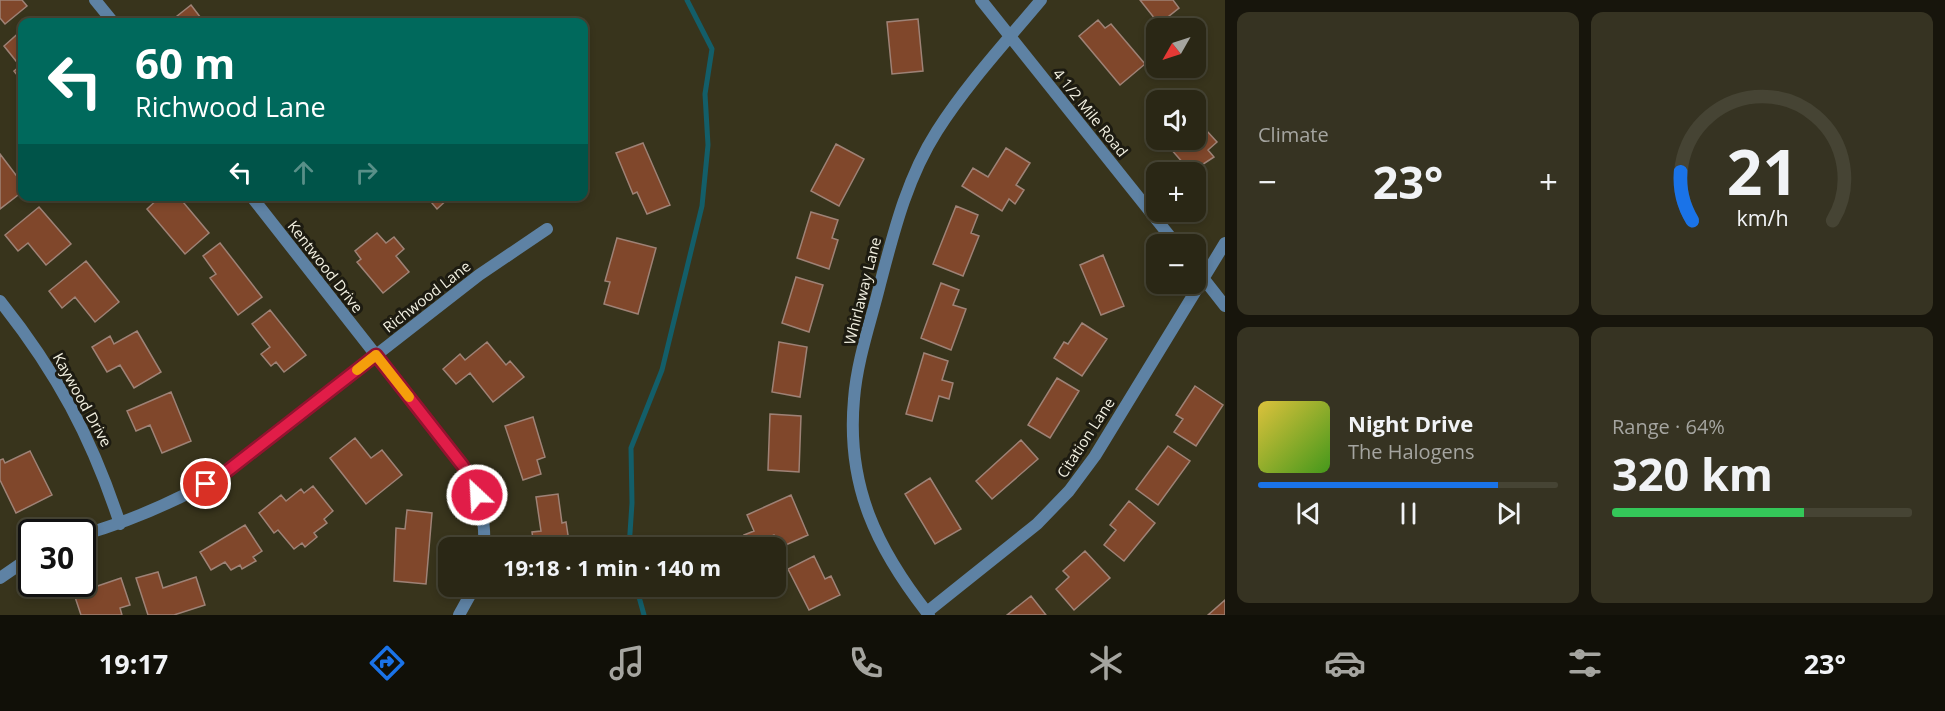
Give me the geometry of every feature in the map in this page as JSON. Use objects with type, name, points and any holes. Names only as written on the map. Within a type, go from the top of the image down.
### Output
[{"type":"street","points":[[95,0],[110,18]]},
{"type":"street","name":"4 1/2 Mile Road","points":[[981,0],[1168,234]]},
{"type":"street","name":"Whirlaway Lane","points":[[928,614],[898,574],[879,542],[865,508],[857,475],[852,438],[854,398],[860,364],[898,216],[914,174],[936,133],[962,94],[1041,0]]},
{"type":"street","name":"Kentwood Drive","points":[[255,201],[463,466],[473,483],[481,507],[483,537]]},
{"type":"street","name":"Richwood Lane","points":[[96,531],[120,524],[185,496],[226,472],[479,275],[547,229]]},
{"type":"street","name":"Citation Lane","points":[[1206,265],[1225,243]]},
{"type":"street","points":[[1206,282],[1225,306]]},
{"type":"street","name":"Citation Lane","points":[[928,614],[1037,524],[1069,490],[1095,456],[1187,294]]},
{"type":"street","name":"Kaywood Drive","points":[[0,301],[29,337],[78,417],[105,476],[120,524]]},
{"type":"street","points":[[0,578],[18,566]]},
{"type":"street","points":[[459,615],[469,597]]},
{"type":"building","points":[[0,0],[22,0],[27,6],[5,24],[0,18]]},
{"type":"building","points":[[1140,0],[1173,0],[1179,8],[1166,18],[1154,18]]},
{"type":"building","points":[[191,5],[201,18],[175,18]]},
{"type":"building","points":[[918,19],[923,71],[892,74],[887,22]]},
{"type":"building","points":[[1098,20],[1105,28],[1111,24],[1145,64],[1120,85],[1079,36]]},
{"type":"building","points":[[18,34],[18,64],[4,46]]},
{"type":"building","points":[[1206,130],[1217,142],[1208,150],[1214,157],[1206,162],[1182,162],[1172,150],[1206,150]]},
{"type":"building","points":[[643,143],[670,205],[647,214],[637,192],[633,194],[616,153]]},
{"type":"building","points":[[836,144],[864,159],[839,206],[811,191]]},
{"type":"building","points":[[1006,148],[1030,163],[1016,185],[1024,190],[1015,204],[1009,199],[1002,211],[962,186],[973,168],[988,177]]},
{"type":"building","points":[[0,154],[18,178],[18,195],[0,209]]},
{"type":"building","points":[[156,201],[182,201],[209,233],[185,254],[147,209]]},
{"type":"building","points":[[430,201],[446,201],[437,209]]},
{"type":"building","points":[[956,206],[978,215],[971,233],[979,236],[963,276],[933,264]]},
{"type":"building","points":[[39,207],[71,244],[46,265],[28,243],[18,251],[5,235]]},
{"type":"building","points":[[811,212],[838,220],[832,238],[838,240],[829,269],[797,258]]},
{"type":"building","points":[[377,233],[386,243],[394,237],[404,249],[396,256],[409,272],[383,293],[357,262],[361,259],[355,251]]},
{"type":"building","points":[[617,238],[656,248],[638,314],[604,304],[610,282],[605,281]]},
{"type":"building","points":[[220,243],[262,297],[238,315],[210,278],[216,274],[203,256]]},
{"type":"building","points":[[1103,255],[1124,306],[1101,315],[1080,265]]},
{"type":"building","points":[[86,261],[119,302],[95,322],[75,297],[62,308],[49,291]]},
{"type":"building","points":[[796,277],[823,285],[809,332],[782,323]]},
{"type":"building","points":[[941,283],[959,290],[953,305],[966,309],[951,350],[921,338]]},
{"type":"building","points":[[270,310],[306,355],[284,372],[276,362],[271,366],[261,354],[270,347],[252,324]]},
{"type":"building","points":[[1082,323],[1107,339],[1082,376],[1054,358],[1064,342],[1068,344]]},
{"type":"building","points":[[137,331],[161,372],[134,388],[120,365],[107,372],[92,347],[110,336],[114,344]]},
{"type":"building","points":[[487,342],[506,365],[510,361],[524,377],[493,402],[470,373],[456,384],[443,369],[460,354],[465,360]]},
{"type":"building","points":[[779,342],[807,347],[800,397],[772,392]]},
{"type":"building","points":[[924,353],[948,361],[942,380],[953,383],[949,399],[939,396],[932,421],[906,414]]},
{"type":"building","points":[[1057,378],[1079,391],[1050,438],[1028,425]]},
{"type":"building","points":[[1195,386],[1223,405],[1196,446],[1174,432],[1183,419],[1176,415]]},
{"type":"building","points":[[171,392],[191,441],[162,453],[150,425],[136,431],[127,411]]},
{"type":"building","points":[[770,414],[801,416],[799,472],[768,470]]},
{"type":"building","points":[[533,417],[545,457],[537,460],[541,474],[523,480],[505,426]]},
{"type":"building","points":[[355,438],[371,458],[382,450],[402,475],[366,504],[330,458]]},
{"type":"building","points":[[1021,440],[1038,459],[992,499],[976,481]]},
{"type":"building","points":[[1168,446],[1190,461],[1158,505],[1136,489]]},
{"type":"building","points":[[30,451],[52,495],[16,513],[0,480],[0,460],[3,459],[5,463]]},
{"type":"building","points":[[930,478],[961,529],[935,544],[905,494]]},
{"type":"building","points":[[313,486],[333,511],[324,519],[327,523],[314,533],[317,537],[305,547],[302,543],[294,549],[278,530],[274,533],[259,513],[281,495],[286,501],[301,489],[304,493]]},
{"type":"building","points":[[558,494],[562,523],[566,522],[568,537],[533,537],[532,532],[541,531],[536,497]]},
{"type":"building","points":[[791,495],[808,535],[786,545],[786,537],[775,537],[774,535],[745,537],[744,535],[754,531],[747,515]]},
{"type":"building","points":[[1129,501],[1155,523],[1124,561],[1104,545],[1116,530],[1110,525]]},
{"type":"building","points":[[407,510],[432,513],[426,584],[394,581],[396,528],[405,529]]},
{"type":"building","points":[[245,525],[262,551],[253,557],[256,561],[242,569],[240,565],[231,570],[225,562],[211,570],[200,552]]},
{"type":"building","points":[[1085,551],[1110,578],[1074,610],[1056,589],[1069,577],[1063,571]]},
{"type":"building","points":[[814,556],[825,579],[831,576],[840,595],[809,610],[788,569]]},
{"type":"building","points":[[158,572],[163,588],[196,577],[205,605],[174,615],[148,615],[136,578]]},
{"type":"building","points":[[121,578],[130,605],[120,608],[122,615],[81,615],[75,597],[96,597],[96,587]]},
{"type":"building","points":[[1031,596],[1046,615],[1007,615]]},
{"type":"building","points":[[1225,600],[1225,615],[1208,615]]},
{"type":"waterway","points":[[630,537],[631,448],[662,370],[702,206],[708,145],[705,94],[712,49],[687,0]]},
{"type":"waterway","points":[[639,597],[644,615]]},
{"type":"slow traffic","points":[[357,370],[376,355],[409,397]]},
{"type":"route","points":[[206,484],[226,472],[376,355],[463,466],[477,495]]}]
